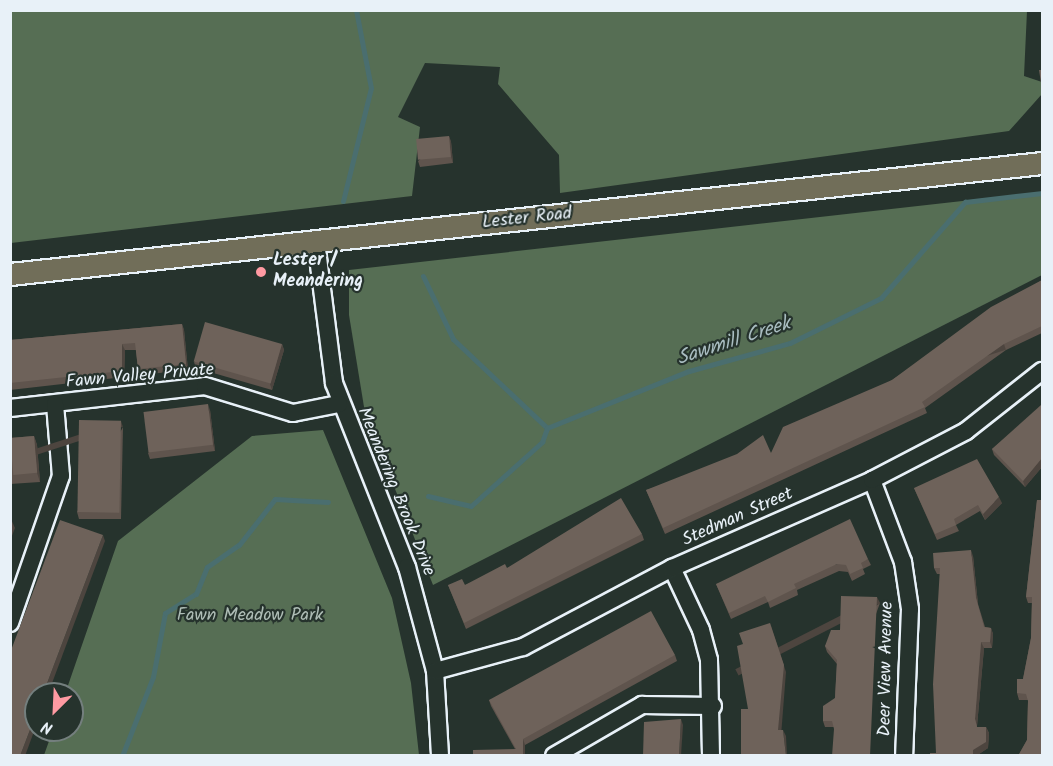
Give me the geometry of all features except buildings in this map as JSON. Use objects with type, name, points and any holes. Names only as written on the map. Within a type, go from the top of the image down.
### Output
[{"type":"main road","name":"Lester Road","points":[[10,274],[1042,163]]},
{"type":"street","name":"Meandering Brook Drive","points":[[316,242],[328,359],[339,404],[403,556],[435,671],[440,756]]},
{"type":"street","name":"Stedman Street","points":[[435,671],[523,647],[672,568],[873,480],[966,431],[1042,371]]},
{"type":"street","name":"Fawn Valley Private","points":[[10,408],[206,386],[293,413],[339,404]]},
{"type":"street","points":[[10,623],[61,476],[55,404]]},
{"type":"street","name":"Deer View Avenue","points":[[873,480],[903,562],[910,609],[904,756]]},
{"type":"street","points":[[672,568],[701,630],[713,706],[711,756]]},
{"type":"street","points":[[554,756],[642,705],[713,706]]},
{"type":"green space","points":[[10,11],[1027,11],[1024,76],[1042,82],[1042,94],[1009,131],[560,193],[559,155],[498,84],[500,67],[425,63],[398,117],[420,127],[412,196],[11,243]]},
{"type":"green space","points":[[1042,192],[1042,275],[433,585],[365,413],[349,315],[349,270]]},
{"type":"green space","name":"Fawn Meadow Park","points":[[323,430],[392,598],[411,683],[419,755],[44,755],[49,742],[84,742],[84,682],[69,682],[118,541],[252,436]]},
{"type":"waterway","points":[[343,201],[371,88],[356,10]]},
{"type":"waterway","name":"Sawmill Creek","points":[[428,496],[471,506],[542,442],[547,428],[689,371],[790,343],[881,298],[965,202],[1042,193]]},
{"type":"waterway","points":[[423,276],[453,339],[547,428]]},
{"type":"waterway","name":"Sawmill Creek","points":[[122,756],[153,677],[165,613],[196,594],[207,567],[239,545],[275,499],[328,502]]},
{"type":"place","name":"Lester / Meandering","points":[[261,272]]}]
